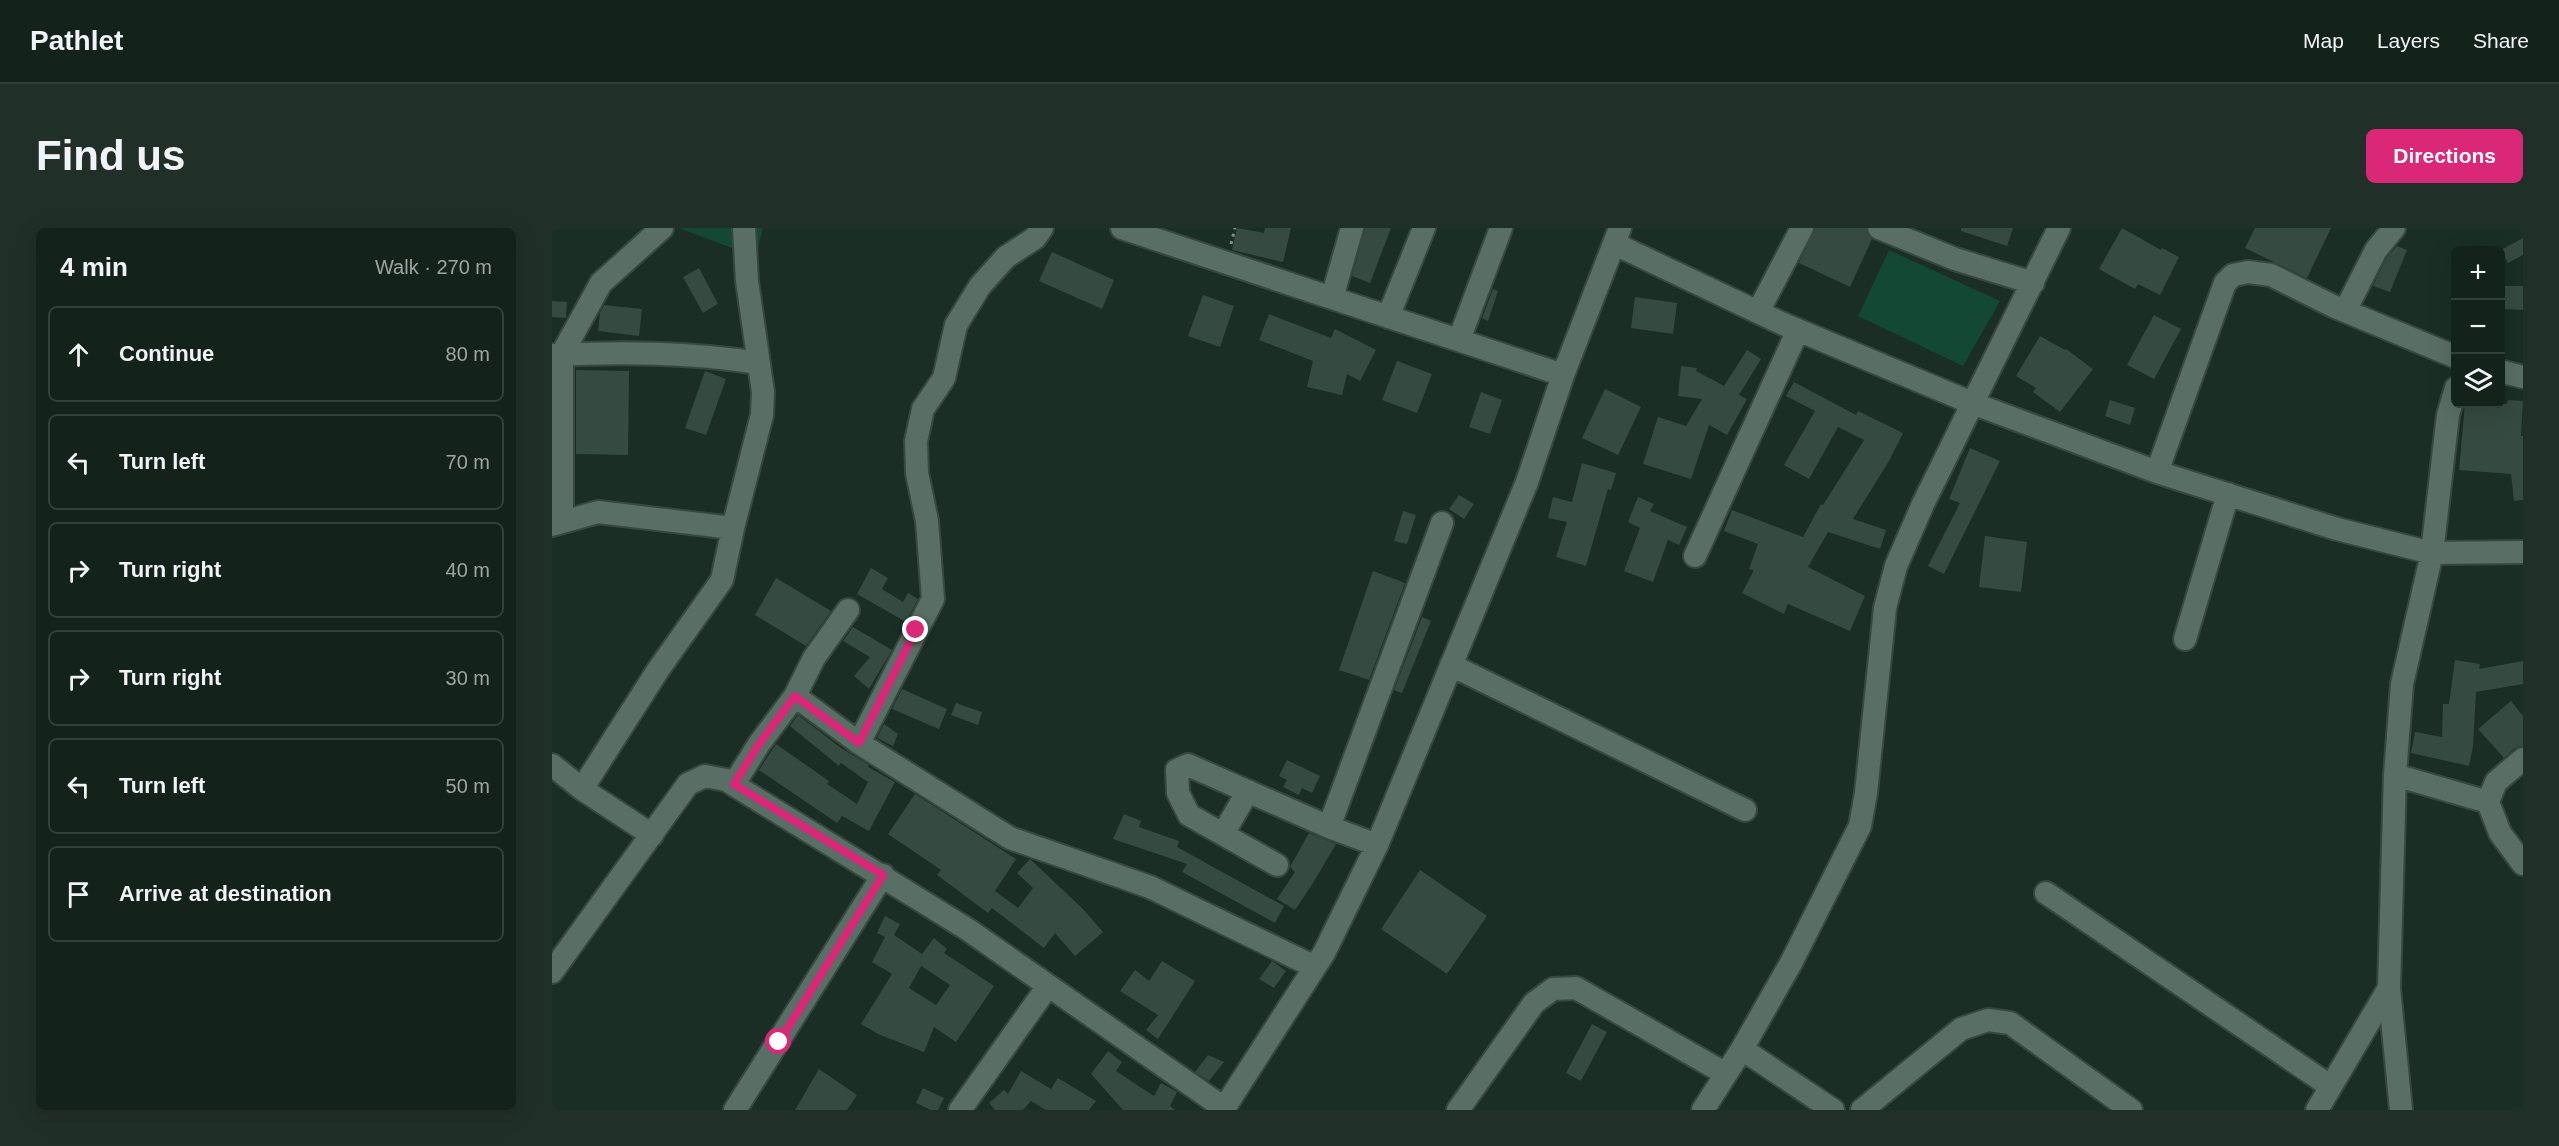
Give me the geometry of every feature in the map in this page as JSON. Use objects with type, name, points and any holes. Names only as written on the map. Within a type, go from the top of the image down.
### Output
[{"type":"street","points":[[662,228],[601,283],[555,352],[557,523],[598,512],[733,528]]},
{"type":"street","points":[[582,789],[658,670],[722,580],[762,416],[763,393],[747,282],[744,228]]},
{"type":"street","points":[[859,743],[933,599],[927,521],[916,462],[916,441],[923,409],[944,378],[956,324],[980,286],[1006,258],[1035,238],[1042,228]]},
{"type":"street","points":[[1122,228],[1563,375]]},
{"type":"street","points":[[1332,298],[1352,228]]},
{"type":"street","points":[[1388,317],[1424,228]]},
{"type":"street","points":[[1459,340],[1501,228]]},
{"type":"street","points":[[1758,312],[1802,228]]},
{"type":"street","points":[[1879,228],[1955,259],[2033,283]]},
{"type":"street","points":[[1703,1110],[1742,1049],[1791,963],[1860,826],[1866,793],[1885,608],[1907,536],[2059,228]]},
{"type":"street","points":[[2345,311],[2376,250],[2394,228]]},
{"type":"street","points":[[554,966],[688,784],[705,776],[726,780],[967,929],[1223,1109],[1316,967],[1377,845],[1527,482],[1563,375],[1617,236],[1758,312],[1798,330],[1972,403],[2157,472],[2337,529],[2432,553],[2523,552]]},
{"type":"street","points":[[2157,472],[2225,283],[2233,275],[2248,272],[2271,275],[2345,311],[2451,355]]},
{"type":"street","points":[[1695,556],[1798,330]]},
{"type":"street","points":[[555,352],[625,352],[735,359],[758,363]]},
{"type":"street","points":[[2505,372],[2523,377]]},
{"type":"street","points":[[2401,1110],[2389,988],[2395,775],[2402,684],[2432,553],[2451,405]]},
{"type":"street","points":[[2185,639],[2228,494]]},
{"type":"street","points":[[1329,827],[1442,523]]},
{"type":"street","points":[[734,784],[759,744],[795,696],[814,658],[848,610]]},
{"type":"street","points":[[1451,665],[1745,810]]},
{"type":"street","points":[[795,696],[859,743],[1010,838],[1150,887],[1316,967]]},
{"type":"street","points":[[2523,759],[2496,782],[2488,802],[2500,833],[2523,864]]},
{"type":"street","points":[[552,765],[582,789],[652,835]]},
{"type":"street","points":[[1277,865],[1189,815],[1178,793],[1177,770],[1188,765],[1329,827],[1377,845]]},
{"type":"street","points":[[2395,775],[2488,802]]},
{"type":"street","points":[[1223,834],[1248,792]]},
{"type":"street","points":[[735,1110],[883,875]]},
{"type":"street","points":[[2046,893],[2330,1086]]},
{"type":"street","points":[[960,1110],[1048,986]]},
{"type":"street","points":[[1458,1110],[1534,1003],[1553,989],[1576,988],[1726,1074]]},
{"type":"street","points":[[2317,1110],[2389,988]]},
{"type":"street","points":[[1862,1110],[1962,1029],[1988,1020],[2010,1023],[2131,1110]]},
{"type":"street","points":[[1742,1049],[1833,1110]]},
{"type":"green space","points":[[679,228],[763,228],[756,257]]},
{"type":"green space","points":[[1889,250],[2000,301],[1963,366],[1858,316]]},
{"type":"building","points":[[1237,228],[1264,233],[1265,228],[1291,228],[1283,262],[1232,250]]},
{"type":"building","points":[[1365,228],[1391,228],[1370,283],[1352,276]]},
{"type":"building","points":[[1815,228],[1866,228],[1872,239],[1850,287],[1799,263]]},
{"type":"building","points":[[1961,228],[2013,228],[2007,246],[1961,231]]},
{"type":"building","points":[[2122,228],[2161,250],[2162,248],[2179,257],[2160,295],[2138,284],[2135,289],[2099,269]]},
{"type":"building","points":[[2255,228],[2331,228],[2307,278],[2245,248]]},
{"type":"building","points":[[2523,238],[2523,255],[2508,263],[2505,257],[2505,248]]},
{"type":"building","points":[[2397,246],[2407,250],[2390,292],[2373,286],[2387,257]]},
{"type":"building","points":[[1052,252],[1114,280],[1102,309],[1039,281]]},
{"type":"building","points":[[699,268],[718,304],[703,313],[683,277]]},
{"type":"building","points":[[2505,286],[2523,286],[2523,310],[2505,309]]},
{"type":"building","points":[[1493,289],[1498,291],[1488,321],[1482,318]]},
{"type":"building","points":[[1203,295],[1234,306],[1220,347],[1188,336]]},
{"type":"building","points":[[1635,297],[1677,303],[1673,334],[1631,328]]},
{"type":"building","points":[[552,301],[567,302],[566,318],[552,317]]},
{"type":"building","points":[[604,305],[642,309],[639,336],[598,331],[600,313]]},
{"type":"building","points":[[1269,314],[1331,338],[1335,329],[1376,350],[1360,381],[1347,374],[1342,395],[1307,387],[1313,361],[1259,340]]},
{"type":"building","points":[[2154,315],[2181,329],[2154,379],[2127,365]]},
{"type":"building","points":[[2040,336],[2066,349],[2093,369],[2060,412],[2033,392],[2036,388],[2016,376]]},
{"type":"building","points":[[1747,350],[1761,359],[1739,395],[1747,399],[1727,435],[1709,425],[1691,479],[1643,464],[1658,417],[1686,426],[1702,399],[1678,396],[1681,366],[1697,368],[1696,371],[1724,386]]},
{"type":"building","points":[[1397,361],[1432,374],[1417,413],[1382,400]]},
{"type":"building","points":[[576,370],[629,371],[628,455],[576,454]]},
{"type":"building","points":[[705,371],[726,379],[706,435],[685,428]]},
{"type":"building","points":[[1794,382],[1856,415],[1858,411],[1903,433],[1889,461],[1853,519],[1886,530],[1880,549],[1828,532],[1808,567],[1865,596],[1850,631],[1788,604],[1784,614],[1742,593],[1754,570],[1749,569],[1758,544],[1724,531],[1732,510],[1803,537],[1821,504],[1823,505],[1864,440],[1838,427],[1809,479],[1784,465],[1815,411],[1786,396]]},
{"type":"building","points":[[1605,389],[1641,407],[1618,455],[1582,438]]},
{"type":"building","points":[[1481,392],[1502,400],[1490,434],[1469,427]]},
{"type":"building","points":[[2110,400],[2135,408],[2130,425],[2105,416]]},
{"type":"building","points":[[2508,400],[2523,401],[2521,436],[2523,436],[2523,500],[2514,501],[2511,474],[2459,470],[2465,408],[2505,408]]},
{"type":"building","points":[[1970,448],[2000,461],[1944,574],[1928,566],[1960,503],[1949,499]]},
{"type":"building","points":[[1582,463],[1616,473],[1611,490],[1608,489],[1586,566],[1556,557],[1567,522],[1548,518],[1553,497],[1572,502]]},
{"type":"building","points":[[1459,495],[1474,504],[1464,519],[1449,509]]},
{"type":"building","points":[[1638,497],[1654,504],[1650,511],[1687,527],[1679,545],[1668,540],[1653,582],[1624,571],[1640,528],[1628,522]]},
{"type":"building","points":[[1403,511],[1416,515],[1407,544],[1394,541]]},
{"type":"building","points":[[1985,536],[2027,542],[2021,592],[1979,587]]},
{"type":"building","points":[[871,568],[888,578],[882,589],[903,602],[908,593],[918,599],[906,622],[857,594]]},
{"type":"building","points":[[1373,571],[1405,583],[1369,680],[1339,670]]},
{"type":"building","points":[[776,578],[831,611],[806,646],[755,615]]},
{"type":"building","points":[[1422,617],[1431,621],[1402,693],[1394,690]]},
{"type":"building","points":[[853,627],[892,650],[869,689],[854,676],[870,657],[843,641]]},
{"type":"building","points":[[2455,660],[2480,664],[2479,669],[2523,661],[2523,684],[2476,692],[2473,746],[2469,766],[2411,753],[2415,732],[2442,737],[2443,704],[2449,704]]},
{"type":"building","points":[[902,689],[947,709],[939,729],[892,709]]},
{"type":"building","points":[[2511,701],[2523,716],[2523,746],[2515,748],[2504,758],[2478,729]]},
{"type":"building","points":[[956,703],[982,712],[978,725],[951,715]]},
{"type":"building","points":[[798,715],[841,748],[869,765],[868,767],[895,782],[869,831],[842,816],[837,823],[759,770],[776,744],[829,781],[827,784],[857,804],[868,782],[841,763],[839,766],[790,726]]},
{"type":"building","points":[[884,724],[898,734],[893,746],[877,738]]},
{"type":"building","points":[[1287,760],[1320,776],[1312,793],[1302,788],[1299,795],[1283,787],[1287,780],[1279,776]]},
{"type":"building","points":[[915,794],[1016,859],[995,891],[1018,908],[1033,888],[1017,873],[1030,859],[1083,909],[1103,932],[1075,956],[1055,933],[1044,948],[992,908],[988,913],[937,875],[941,870],[888,834]]},
{"type":"building","points":[[1124,814],[1141,821],[1139,827],[1179,841],[1177,847],[1284,906],[1275,923],[1182,872],[1187,864],[1113,839]]},
{"type":"building","points":[[1309,833],[1336,844],[1295,910],[1277,899],[1295,872],[1290,867]]},
{"type":"building","points":[[1420,870],[1487,916],[1447,974],[1381,929]]},
{"type":"building","points":[[885,916],[900,924],[894,935],[922,954],[934,938],[947,949],[944,953],[994,986],[956,1042],[934,1027],[924,1052],[878,1034],[861,1024],[892,974],[872,962],[885,937],[877,933]],"holes":[[[921,966],[950,985],[936,1005],[909,988]]]},
{"type":"building","points":[[1162,961],[1195,981],[1158,1039],[1146,1030],[1158,1015],[1120,991],[1135,970],[1149,981]]},
{"type":"building","points":[[1272,961],[1286,971],[1274,988],[1259,979]]},
{"type":"building","points":[[1592,1024],[1607,1032],[1581,1081],[1566,1073]]},
{"type":"building","points":[[1108,1051],[1122,1062],[1116,1071],[1154,1096],[1161,1083],[1177,1092],[1170,1106],[1175,1110],[1123,1110],[1091,1074]]},
{"type":"building","points":[[1208,1055],[1224,1062],[1209,1081],[1195,1072]]},
{"type":"building","points":[[819,1069],[857,1095],[847,1110],[795,1110]]},
{"type":"building","points":[[1021,1071],[1051,1089],[1058,1078],[1096,1101],[1089,1110],[1046,1110],[1031,1101],[1023,1110],[995,1110],[989,1103],[1004,1090],[1008,1094]]},
{"type":"building","points":[[923,1088],[944,1098],[938,1110],[931,1110],[916,1103]]},
{"type":"route","points":[[779,1042],[883,875],[734,784],[759,744],[795,696],[859,743],[916,630]]}]
